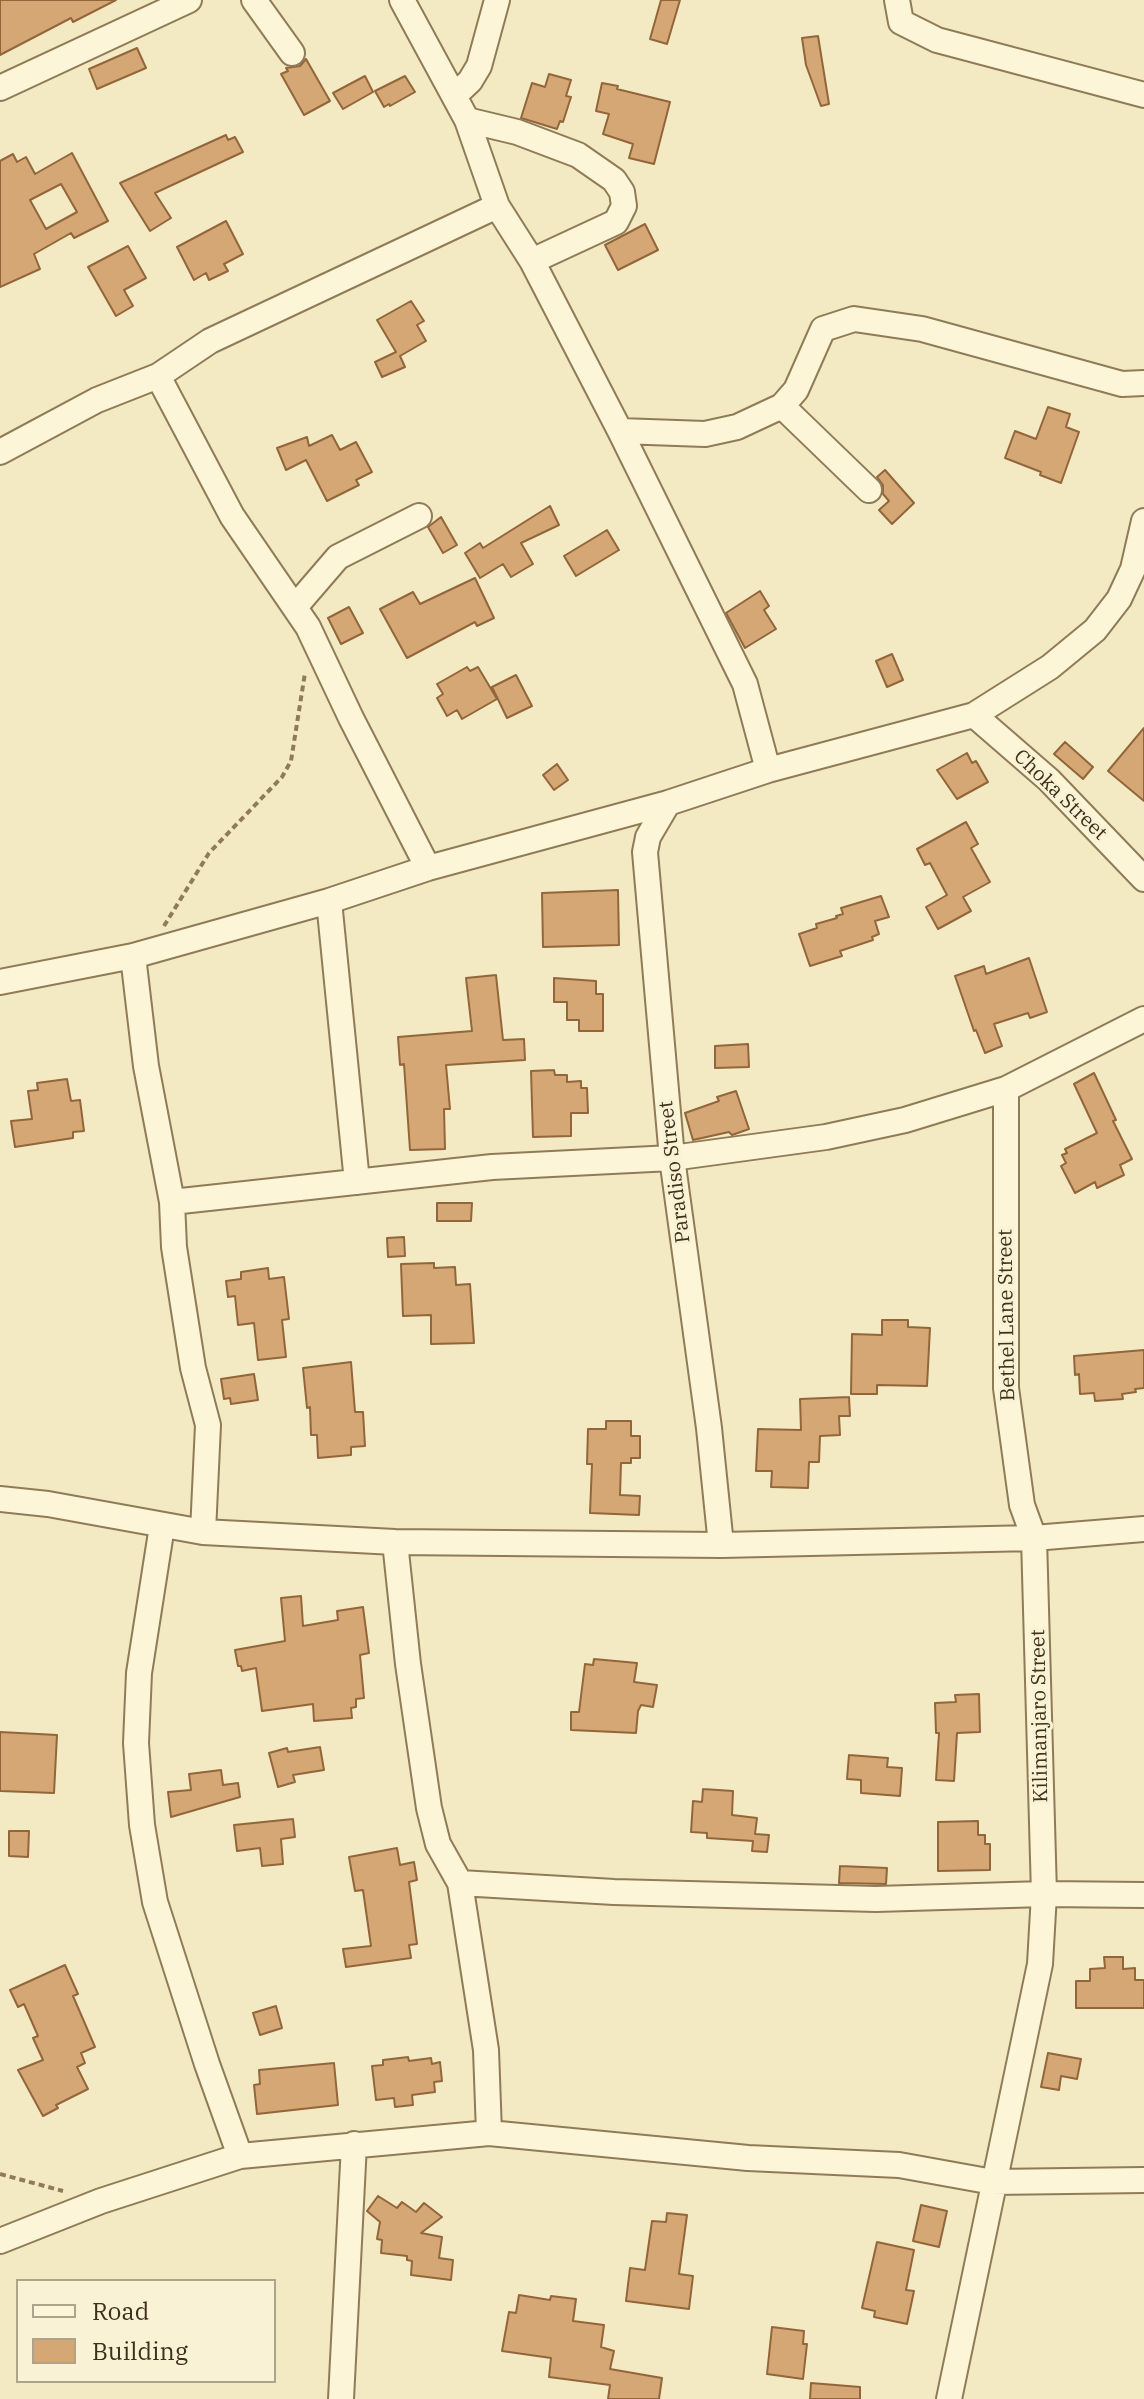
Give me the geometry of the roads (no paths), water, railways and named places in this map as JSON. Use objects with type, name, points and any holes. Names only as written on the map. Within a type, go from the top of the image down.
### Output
[{"type":"street","points":[[0,88],[189,0]]},
{"type":"street","points":[[254,0],[292,53]]},
{"type":"street","points":[[402,0],[467,120],[497,206],[532,261],[745,684],[768,770]]},
{"type":"street","points":[[454,96],[470,81],[479,66],[497,0]]},
{"type":"street","points":[[897,0],[901,22],[937,40],[1144,95]]},
{"type":"street","points":[[467,120],[517,132],[578,155],[614,180],[622,192],[624,206],[616,222],[532,261]]},
{"type":"street","points":[[0,452],[97,400],[158,376],[210,341],[497,206]]},
{"type":"street","points":[[620,431],[705,434],[737,427],[782,406],[796,390],[823,329],[854,319],[922,329],[1122,384],[1144,383]]},
{"type":"street","points":[[158,376],[232,516],[308,627],[428,868]]},
{"type":"street","points":[[782,406],[869,490]]},
{"type":"street","points":[[295,607],[338,557],[419,516]]},
{"type":"street","points":[[0,982],[144,952],[329,901],[428,868],[668,803],[768,770],[974,715],[1050,667],[1095,630],[1119,599],[1133,569],[1144,521]]},
{"type":"street","name":"Choka Street","points":[[974,715],[1049,780],[1144,879]]},
{"type":"street","name":"Paradiso Street","points":[[668,803],[648,837],[645,852],[672,1158],[709,1428],[721,1545]]},
{"type":"street","points":[[606,820],[638,843],[645,852]]},
{"type":"street","points":[[329,901],[357,1182]]},
{"type":"street","points":[[144,952],[146,1066],[172,1202],[174,1247],[193,1368],[208,1425],[203,1532]]},
{"type":"street","points":[[172,1202],[492,1167],[672,1158],[826,1137],[905,1120],[1006,1089],[1144,1019]]},
{"type":"street","name":"Bethel Lane Street","points":[[1006,1089],[1006,1388],[1022,1505],[1034,1538]]},
{"type":"street","points":[[0,1499],[48,1504],[203,1532],[395,1542],[721,1545],[1034,1538],[1144,1529]]},
{"type":"street","points":[[162,1526],[139,1673],[136,1743],[142,1825],[155,1902],[240,2156]]},
{"type":"street","name":"Kilimanjaro Street","points":[[949,2399],[1040,1964],[1044,1894],[1034,1538]]},
{"type":"street","points":[[395,1542],[408,1664],[429,1808],[438,1844],[460,1883],[486,2050],[489,2133]]},
{"type":"street","points":[[460,1883],[614,1892],[876,1899],[1044,1894],[1144,1895]]},
{"type":"street","points":[[0,2241],[101,2201],[240,2156],[489,2133],[748,2158],[899,2165],[993,2182],[1144,2180]]},
{"type":"street","points":[[341,2399],[354,2144]]}]
